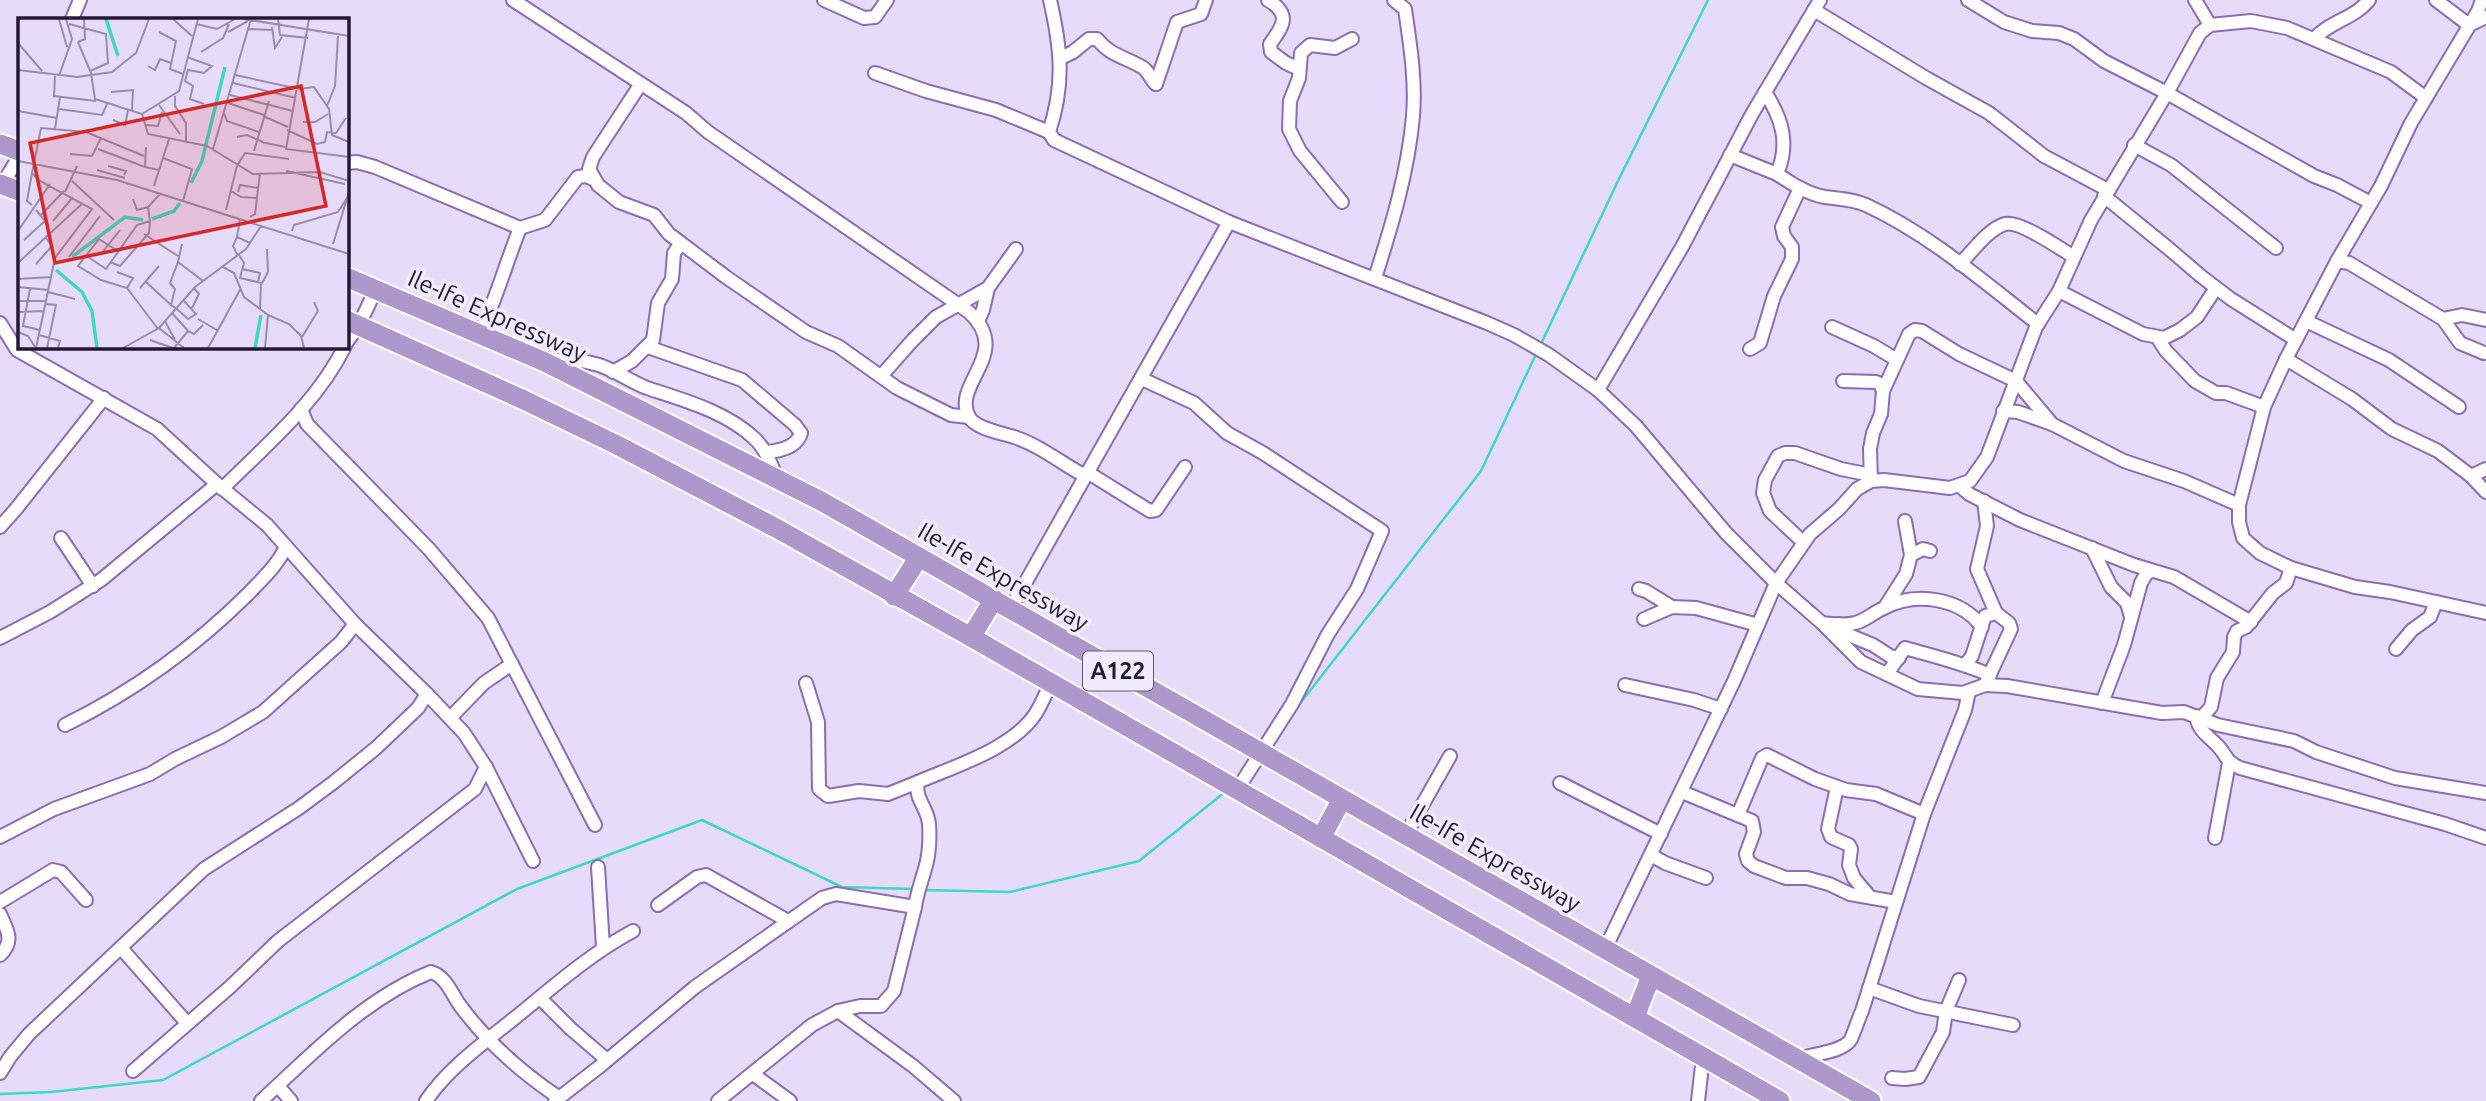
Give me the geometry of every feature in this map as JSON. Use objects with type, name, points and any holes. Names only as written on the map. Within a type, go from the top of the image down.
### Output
[{"type":"highway","points":[[0,144],[18,151]]},
{"type":"highway","name":"Ile-Ife Expressway","points":[[348,278],[545,362],[821,501],[1871,1101]]},
{"type":"highway","name":"A122","points":[[353,323],[617,445],[776,528],[1780,1101]]},
{"type":"highway","points":[[894,596],[919,557]]},
{"type":"highway","points":[[971,637],[1002,604]]},
{"type":"highway","points":[[1321,838],[1342,799]]},
{"type":"highway","points":[[1635,1017],[1651,976]]},
{"type":"street","points":[[72,18],[80,0]]},
{"type":"street","points":[[513,0],[686,113],[708,132],[978,321],[986,350],[971,384],[967,402],[969,417],[976,424],[1030,442],[1150,511],[1156,510],[1185,467]]},
{"type":"street","points":[[824,0],[864,18],[875,17],[887,0]]},
{"type":"street","points":[[1049,132],[1058,97],[1061,58],[1050,0]]},
{"type":"street","points":[[1061,58],[1089,39],[1097,39],[1115,56],[1144,68],[1152,82],[1156,83],[1177,22],[1201,13],[1206,0]]},
{"type":"street","points":[[1268,0],[1279,7],[1283,16],[1283,27],[1270,44],[1271,52],[1286,64],[1298,69]]},
{"type":"street","points":[[1375,278],[1393,222],[1407,161],[1413,114],[1411,53],[1405,9],[1394,0]]},
{"type":"street","points":[[1968,0],[2004,22],[2032,32],[2059,33],[2074,39],[2104,61],[2167,93],[2314,176],[2371,203]]},
{"type":"street","points":[[2195,0],[2210,25]]},
{"type":"street","points":[[2314,39],[2332,24],[2350,18],[2369,0]]},
{"type":"street","points":[[2436,0],[2469,25]]},
{"type":"street","points":[[2482,0],[2426,97],[2286,359],[2264,407],[2239,505],[2239,522],[2244,538],[2260,553],[2291,568],[2355,587],[2486,613]]},
{"type":"street","points":[[1598,390],[1682,247],[1765,92],[1817,5],[1926,78],[1989,113],[2044,156],[2106,193],[2216,288],[2296,340]]},
{"type":"street","points":[[2469,25],[2486,17]]},
{"type":"street","points":[[1803,542],[1770,510],[1763,492],[1765,481],[1778,456],[1785,453],[1795,453],[1884,480],[1950,488],[1970,481],[1987,457],[2038,324],[2059,291],[2106,193],[2200,33],[2210,25],[2251,21],[2287,28],[2390,72],[2426,97]]},
{"type":"street","points":[[1342,202],[1300,150],[1289,129],[1290,101],[1300,78],[1298,69],[1301,53],[1310,45],[1335,48],[1352,39]]},
{"type":"street","points":[[875,73],[926,91],[996,110],[1049,132],[1054,140],[1080,154],[1229,222],[1514,335],[1549,355],[1598,390],[1636,426],[1726,533],[1861,662],[1918,688],[1963,693],[1980,685],[2007,686],[2161,713],[2184,712],[2218,724],[2294,741],[2316,752],[2395,778],[2486,793]]},
{"type":"street","points":[[593,179],[589,169],[593,158],[640,85]]},
{"type":"street","points":[[1765,92],[1778,113],[1785,144],[1777,174]]},
{"type":"street","points":[[2134,145],[2171,165],[2276,248]]},
{"type":"street","points":[[1730,155],[1824,197],[1839,197],[1865,204],[1960,264],[2038,324]]},
{"type":"street","points":[[5,187],[18,159]]},
{"type":"street","points":[[348,163],[357,162],[375,167],[520,228],[545,220],[578,177],[586,176],[619,202],[654,215],[669,234],[806,332],[838,345],[897,388],[951,415],[969,417]]},
{"type":"street","points":[[1750,349],[1760,343],[1773,296],[1792,259],[1792,247],[1782,228],[1800,188]]},
{"type":"street","points":[[1002,604],[1086,474],[1229,222]]},
{"type":"street","points":[[1960,264],[1991,233],[2006,224],[2017,225],[2074,257]]},
{"type":"street","points":[[480,334],[520,228]]},
{"type":"street","points":[[612,372],[632,361],[653,340],[659,303],[673,279],[674,253],[681,243]]},
{"type":"street","points":[[882,375],[936,317],[988,288],[1016,249]]},
{"type":"street","points":[[2337,261],[2349,263],[2443,319],[2460,343],[2484,353]]},
{"type":"street","points":[[978,321],[984,310],[988,288]]},
{"type":"street","points":[[2059,291],[2143,334],[2164,338],[2197,317],[2216,288]]},
{"type":"street","points":[[353,323],[376,289]]},
{"type":"street","points":[[2443,319],[2462,315],[2486,320]]},
{"type":"street","points":[[2306,321],[2389,360],[2459,407]]},
{"type":"street","points":[[0,323],[17,351],[157,429],[220,487],[267,525],[355,624],[428,694],[464,733],[486,767],[533,861]]},
{"type":"street","points":[[1832,327],[1897,360]]},
{"type":"street","points":[[1871,478],[1870,449],[1881,414],[1883,391],[1909,334],[1914,330],[1922,331],[1959,354],[2016,381],[2052,424]]},
{"type":"street","points":[[2157,337],[2166,351],[2195,381],[2216,393],[2226,393],[2264,407]]},
{"type":"street","points":[[648,347],[742,380],[801,433],[794,444],[777,452],[766,452]]},
{"type":"street","points":[[0,638],[93,586],[220,487],[301,409],[332,372],[344,348]]},
{"type":"street","points":[[545,362],[572,359],[601,366],[645,387],[682,398],[726,419],[753,437],[766,452],[777,479]]},
{"type":"street","points":[[2286,359],[2351,399],[2392,429],[2438,451],[2471,476],[2486,492]]},
{"type":"street","points":[[631,380],[632,361]]},
{"type":"street","points":[[1142,379],[1194,403],[1227,433],[1263,453],[1382,531],[1357,589],[1322,646],[1292,704],[1237,790]]},
{"type":"street","points":[[1843,381],[1876,382],[1883,391]]},
{"type":"street","points":[[0,527],[104,398]]},
{"type":"street","points":[[301,409],[307,424],[459,581],[488,618],[595,825]]},
{"type":"street","points":[[2004,411],[2018,412],[2052,424],[2124,461],[2184,481],[2239,505]]},
{"type":"street","points":[[2471,476],[2486,469]]},
{"type":"street","points":[[1848,470],[1857,489]]},
{"type":"street","points":[[1605,949],[1721,709],[1776,583],[1803,542],[1871,478]]},
{"type":"street","points":[[1960,486],[1969,494],[2009,515],[2151,571],[2174,577],[2251,622]]},
{"type":"street","points":[[1798,1059],[1818,1052],[1838,1050],[1850,1042],[1924,814],[1965,710],[2011,629],[2009,623],[1996,613],[1977,569],[1987,526],[1984,501]]},
{"type":"street","points":[[1885,607],[1906,574],[1911,555],[1905,521]]},
{"type":"street","points":[[61,538],[93,586]]},
{"type":"street","points":[[65,725],[156,670],[219,623],[278,563],[286,547]]},
{"type":"street","points":[[2092,548],[2111,587],[2127,603],[2131,618]]},
{"type":"street","points":[[1911,555],[1923,549],[1930,551]]},
{"type":"street","points":[[2199,716],[2211,707],[2217,678],[2233,652],[2237,631],[2251,622],[2273,593],[2286,583],[2291,568]]},
{"type":"street","points":[[2102,703],[2111,683],[2141,583],[2151,571]]},
{"type":"street","points":[[1639,589],[1672,607]]},
{"type":"street","points":[[1822,623],[1855,623],[1899,602],[1933,599],[1959,606],[1974,615],[1982,627]]},
{"type":"street","points":[[2396,649],[2413,630],[2430,617],[2436,602]]},
{"type":"street","points":[[1644,619],[1672,607],[1696,608],[1758,625]]},
{"type":"street","points":[[1966,664],[1972,656],[1985,616],[1996,613]]},
{"type":"street","points":[[0,837],[54,809],[150,774],[263,712],[341,642],[355,624]]},
{"type":"street","points":[[1839,624],[1844,633],[1899,658]]},
{"type":"street","points":[[1887,674],[1905,648],[1966,664],[1980,685]]},
{"type":"street","points":[[450,718],[484,683],[512,664]]},
{"type":"street","points":[[1966,664],[1980,685]]},
{"type":"street","points":[[806,683],[818,722],[819,789],[828,796],[899,791],[972,760],[1015,735],[1035,715],[1051,683]]},
{"type":"street","points":[[1625,685],[1694,700],[1721,709]]},
{"type":"street","points":[[0,1073],[29,1034],[204,869],[299,808],[376,748],[418,708],[428,694]]},
{"type":"street","points":[[2199,716],[2202,733],[2216,744],[2229,763],[2486,838]]},
{"type":"street","points":[[1738,815],[1762,758],[1767,755],[1815,779],[1837,787],[1876,794],[1924,814]]},
{"type":"street","points":[[1406,834],[1450,756]]},
{"type":"street","points":[[2215,838],[2229,763]]},
{"type":"street","points":[[133,1070],[278,940],[475,789],[486,767]]},
{"type":"street","points":[[718,1101],[812,1025],[838,1011],[859,1006],[881,1006],[894,990],[929,847],[929,824],[916,791],[918,782]]},
{"type":"street","points":[[1560,783],[1661,834]]},
{"type":"street","points":[[1837,787],[1828,829],[1831,837],[1849,845],[1849,865],[1854,878],[1870,897]]},
{"type":"street","points":[[1682,792],[1752,821],[1755,832],[1746,854],[1748,861],[1755,866],[1786,878],[1807,878],[1850,894],[1896,902]]},
{"type":"street","points":[[1651,855],[1706,878]]},
{"type":"street","points":[[598,867],[603,947]]},
{"type":"street","points":[[0,902],[53,870],[61,872],[86,900]]},
{"type":"street","points":[[658,905],[697,877],[706,875],[788,921]]},
{"type":"street","points":[[261,1101],[331,1037],[386,996],[432,972],[440,975],[460,1005],[490,1038],[556,1099],[695,987],[830,894],[915,907]]},
{"type":"street","points":[[0,914],[10,936],[9,945],[0,956]]},
{"type":"street","points":[[426,1101],[436,1086],[490,1038],[603,947],[633,931]]},
{"type":"street","points":[[121,948],[187,1023]]},
{"type":"street","points":[[1892,1078],[1919,1077],[1943,1032],[1946,1011],[1959,980]]},
{"type":"street","points":[[1869,988],[1919,1006],[2013,1025]]},
{"type":"street","points":[[540,998],[607,1060]]},
{"type":"street","points":[[838,1011],[913,1066],[954,1101]]},
{"type":"street","points":[[1698,1101],[1703,1057]]},
{"type":"street","points":[[753,1074],[790,1101]]},
{"type":"street","points":[[278,1086],[291,1101]]},
{"type":"waterway","points":[[1540,346],[1708,0]]},
{"type":"waterway","points":[[1295,710],[1481,471],[1537,352]]},
{"type":"waterway","points":[[924,890],[1010,892],[1139,861],[1225,792]]},
{"type":"waterway","points":[[0,1094],[51,1092],[163,1080],[517,889],[702,820],[842,887],[913,889]]}]
